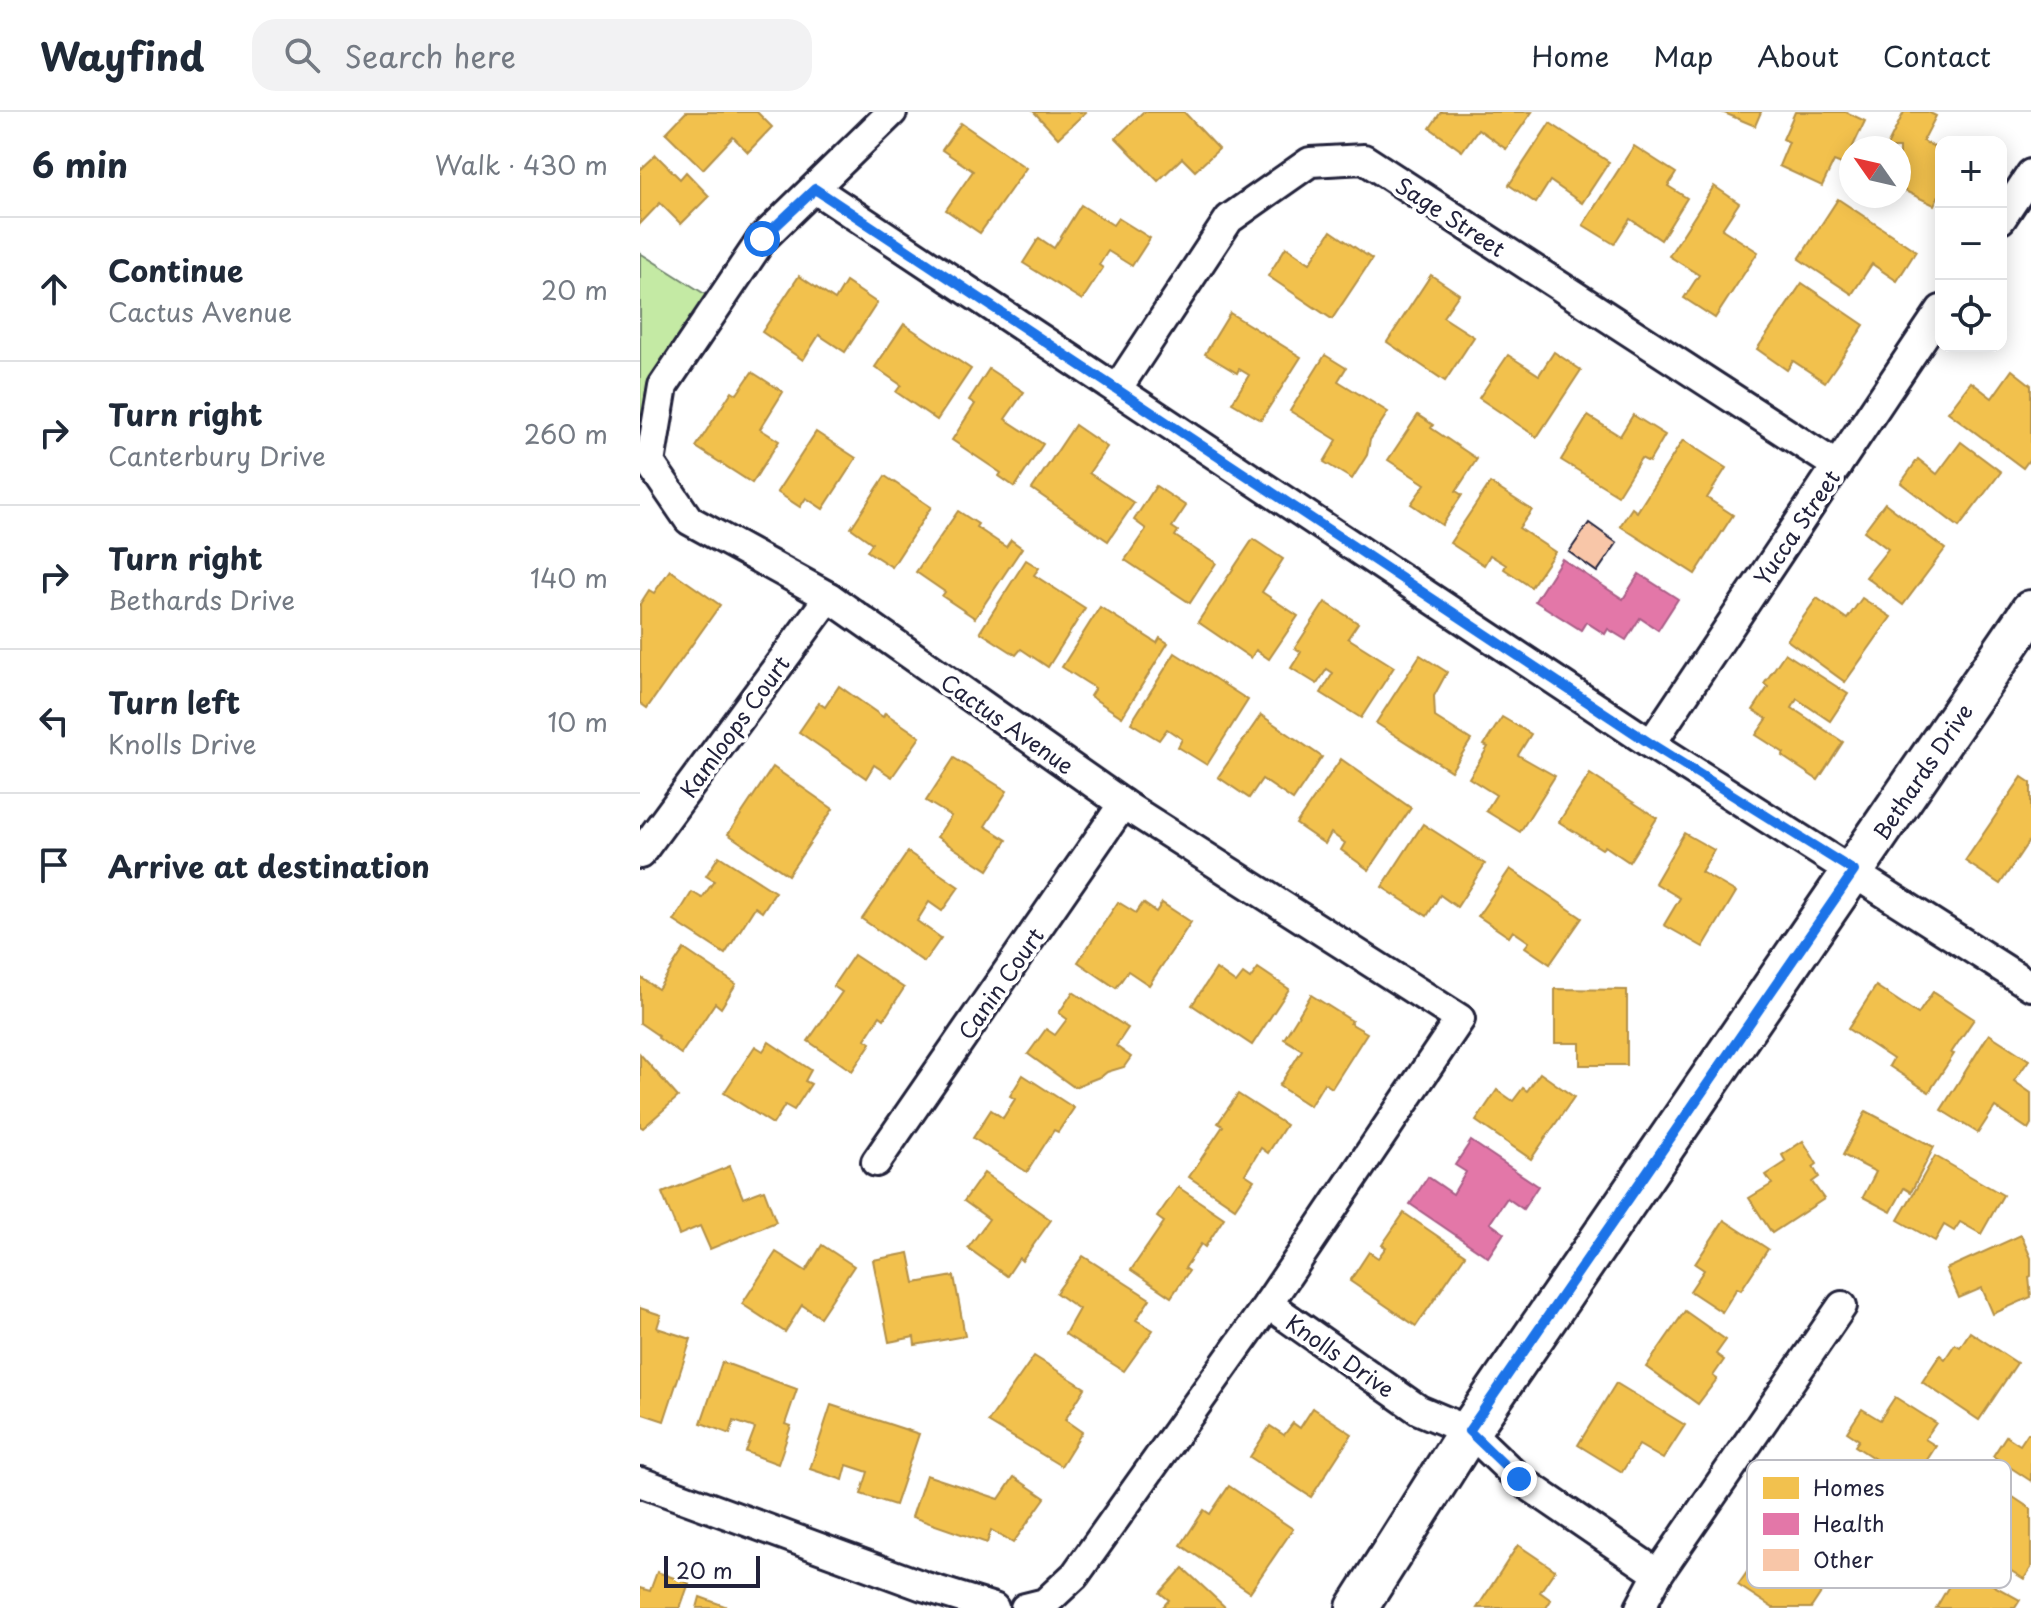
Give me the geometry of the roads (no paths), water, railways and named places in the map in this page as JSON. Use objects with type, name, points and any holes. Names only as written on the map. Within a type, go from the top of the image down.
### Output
[{"type":"street","name":"Cactus Avenue","points":[[892,112],[762,239],[663,386],[650,463],[689,520],[829,597],[1123,804],[1460,1019],[1268,1304]]},
{"type":"street","name":"Sage Street","points":[[1117,389],[1229,219],[1310,162],[1364,159],[1837,466]]},
{"type":"street","points":[[2007,210],[2031,174]]},
{"type":"street","points":[[815,189],[1651,744],[2031,986]]},
{"type":"street","name":"Yucca Street","points":[[1651,744],[1935,319]]},
{"type":"street","name":"Kamloops Court","points":[[640,854],[829,597]]},
{"type":"street","name":"Bethards Drive","points":[[1357,1608],[1469,1431],[2031,611]]},
{"type":"street","name":"Canin Court","points":[[876,1162],[1123,804]]},
{"type":"street","name":"Knolls Drive","points":[[1025,1608],[1045,1603],[1075,1575],[1268,1304],[1419,1410],[1469,1431],[1519,1479],[1658,1574]]},
{"type":"street","points":[[1640,1608],[1658,1574],[1842,1306]]},
{"type":"street","points":[[640,1482],[923,1586],[994,1608]]}]
